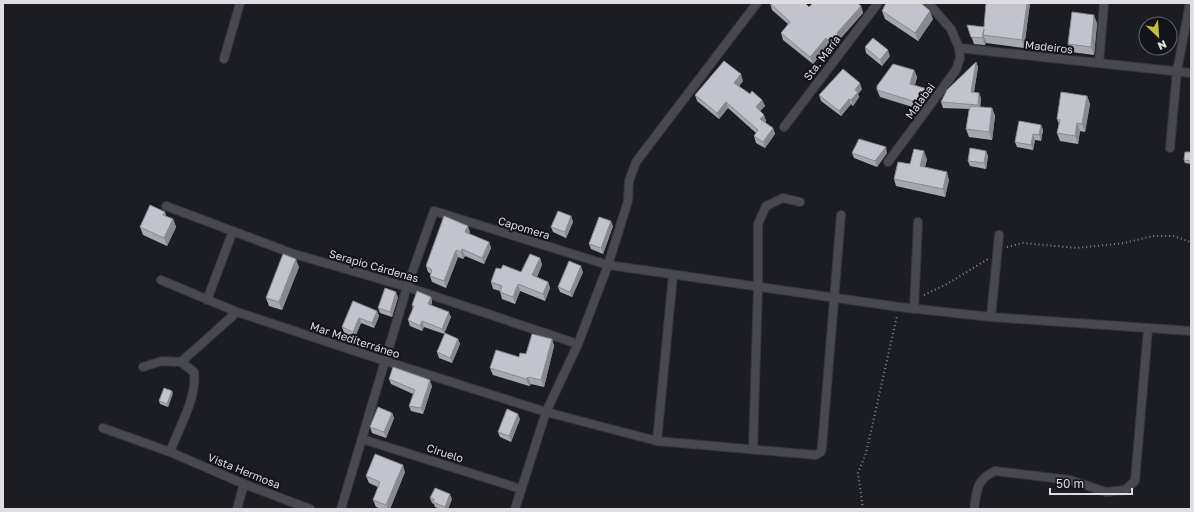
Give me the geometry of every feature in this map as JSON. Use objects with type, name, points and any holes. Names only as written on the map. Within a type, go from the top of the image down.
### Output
[{"type":"street","points":[[224,59],[240,3]]},
{"type":"street","points":[[515,509],[546,412],[578,344],[608,265],[628,201],[629,181],[636,162],[757,3]]},
{"type":"street","name":"Sta. María","points":[[784,127],[878,3]]},
{"type":"street","points":[[928,3],[951,29],[959,48]]},
{"type":"street","points":[[1099,63],[1104,3]]},
{"type":"street","points":[[1170,148],[1176,71],[1190,3]]},
{"type":"street","name":"Madeiros","points":[[959,48],[1191,73]]},
{"type":"street","name":"Malabai","points":[[888,162],[956,70],[960,58],[959,48]]},
{"type":"street","points":[[753,449],[758,288],[758,224],[766,206],[783,198],[800,202]]},
{"type":"street","name":"Serapio Cárdenas","points":[[166,206],[291,253],[407,287],[578,344]]},
{"type":"street","name":"Capomera","points":[[407,287],[434,211],[608,265],[758,288],[914,309],[991,317],[1191,331]]},
{"type":"street","name":"Mar Mediterráneo","points":[[161,280],[237,312],[546,412],[657,440],[816,455],[820,452],[822,447],[841,215]]},
{"type":"street","points":[[914,309],[918,222]]},
{"type":"street","points":[[207,300],[233,231]]},
{"type":"street","points":[[991,317],[998,235]]},
{"type":"street","points":[[657,440],[673,275]]},
{"type":"street","points":[[341,509],[354,461],[362,439],[407,287]]},
{"type":"street","points":[[181,362],[237,312]]},
{"type":"street","points":[[974,509],[978,487],[984,476],[995,471],[1070,480],[1106,492],[1125,490],[1131,486],[1135,481],[1148,329]]},
{"type":"street","points":[[143,367],[162,361],[181,362],[194,372],[195,383],[192,396],[170,452]]},
{"type":"street","name":"Vista Hermosa","points":[[104,428],[138,439],[244,484],[310,509]]},
{"type":"street","name":"Ciruelo","points":[[362,439],[521,489]]},
{"type":"street","points":[[237,509],[244,484]]},
{"type":"path","points":[[858,473],[863,509]]},
{"type":"building","points":[[770,3],[805,3],[809,7],[813,3],[857,3],[861,6],[830,42],[826,38],[810,57],[781,33],[790,22]]},
{"type":"building","points":[[886,3],[921,3],[930,11],[915,33],[882,11]]},
{"type":"building","points":[[986,3],[1027,3],[1022,40],[983,35],[984,29],[982,38],[971,37],[967,25],[984,27]]},
{"type":"building","points":[[1072,12],[1094,15],[1091,47],[1068,44]]},
{"type":"building","points":[[873,38],[888,50],[880,60],[865,47]]},
{"type":"building","points":[[724,61],[741,74],[734,83],[750,94],[752,91],[762,100],[756,107],[764,115],[760,119],[773,128],[763,142],[754,136],[758,130],[726,102],[717,113],[695,95]]},
{"type":"building","points":[[976,62],[971,92],[979,93],[978,105],[941,102],[947,90]]},
{"type":"building","points":[[893,64],[914,70],[910,84],[927,89],[916,102],[877,90],[877,86]]},
{"type":"building","points":[[843,69],[860,83],[855,90],[858,92],[851,100],[849,99],[839,111],[819,95]]},
{"type":"building","points":[[1061,92],[1087,96],[1082,124],[1077,123],[1075,136],[1057,133],[1060,120],[1057,119]]},
{"type":"building","points":[[970,106],[992,108],[989,132],[966,129]]},
{"type":"building","points":[[1019,121],[1041,125],[1039,135],[1033,134],[1031,145],[1015,142]]},
{"type":"building","points":[[859,139],[886,147],[875,161],[852,153]]},
{"type":"building","points":[[970,148],[986,151],[984,163],[968,161]]},
{"type":"building","points":[[914,149],[924,151],[920,166],[947,172],[943,189],[894,179],[898,162],[910,164]]},
{"type":"building","points":[[1185,152],[1191,152],[1191,161],[1184,160]]},
{"type":"building","points":[[150,205],[165,212],[163,215],[173,219],[164,238],[140,227]]},
{"type":"building","points":[[558,211],[571,216],[565,232],[551,227]]},
{"type":"building","points":[[444,216],[468,226],[465,232],[489,242],[482,258],[462,249],[461,252],[456,250],[444,281],[430,276],[432,270],[426,266]]},
{"type":"building","points":[[599,217],[611,221],[601,248],[589,244]]},
{"type":"building","points":[[283,254],[296,259],[279,302],[266,298]]},
{"type":"building","points":[[530,254],[540,258],[532,275],[548,282],[543,294],[518,284],[513,297],[500,292],[502,286],[491,282],[496,268],[501,269],[503,265],[521,272]]},
{"type":"building","points":[[569,261],[581,266],[570,292],[558,287]]},
{"type":"building","points":[[385,288],[396,292],[390,312],[378,308]]},
{"type":"building","points":[[417,291],[431,297],[428,304],[449,312],[442,329],[422,321],[420,326],[408,320],[414,306],[412,305]]},
{"type":"building","points":[[353,301],[377,311],[372,323],[359,318],[353,332],[342,327]]},
{"type":"building","points":[[445,333],[458,339],[450,358],[437,352]]},
{"type":"building","points":[[532,334],[552,339],[541,380],[528,377],[526,379],[490,368],[496,350],[519,357],[520,353],[526,354]]},
{"type":"building","points":[[393,367],[430,380],[421,408],[409,406],[415,390],[389,379]]},
{"type":"building","points":[[164,388],[172,391],[167,404],[159,401]]},
{"type":"building","points":[[378,407],[392,413],[384,432],[370,427]]},
{"type":"building","points":[[507,409],[518,414],[509,436],[498,432]]},
{"type":"building","points":[[375,454],[403,465],[386,505],[373,500],[380,482],[366,476]]},
{"type":"building","points":[[435,488],[450,494],[445,507],[433,502],[434,499],[430,498]]}]
